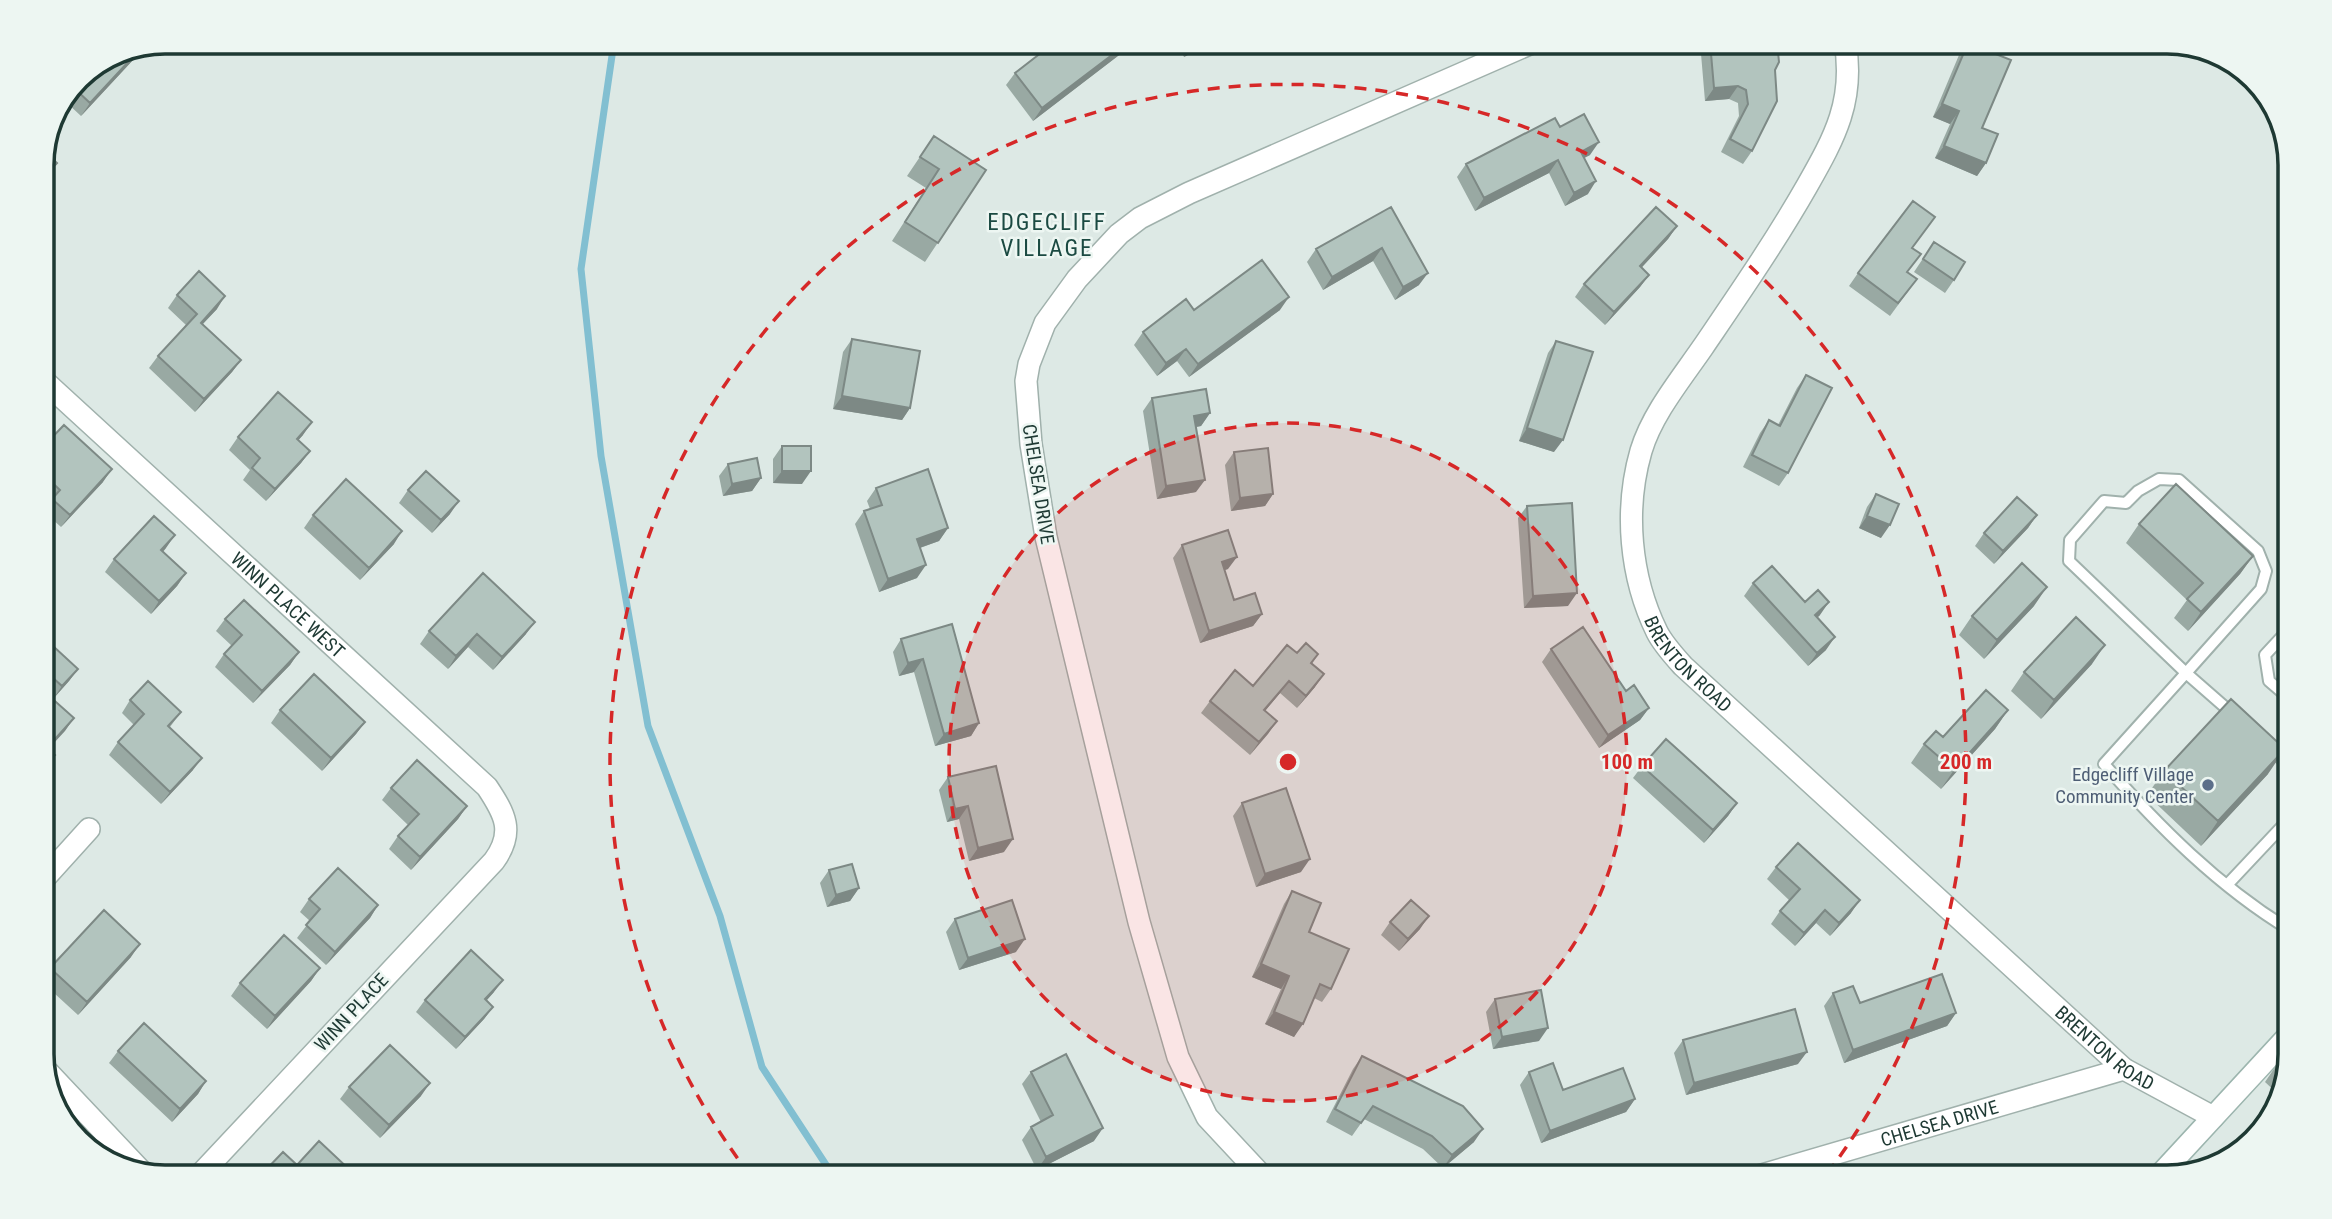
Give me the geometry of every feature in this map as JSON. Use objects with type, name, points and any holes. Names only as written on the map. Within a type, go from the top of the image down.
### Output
[{"type":"street","name":"CHELSEA DRIVE","points":[[1252,1165],[1207,1117],[1178,1057],[1143,934],[1046,537],[1031,444],[1026,382],[1029,364],[1045,323],[1077,279],[1119,234],[1140,218],[1189,193],[1507,54]]},
{"type":"street","name":"BRENTON ROAD","points":[[1846,54],[1849,89],[1843,112],[1824,156],[1776,242],[1665,402],[1641,450],[1631,509],[1636,565],[1658,635],[1683,666],[2124,1069],[2213,1117]]},
{"type":"street","name":"WINN PLACE WEST","points":[[54,390],[487,787],[506,821],[504,847]]},
{"type":"street","points":[[54,868],[89,830]]},
{"type":"street","name":"WINN PLACE","points":[[209,1165],[504,847]]},
{"type":"street","points":[[2169,1165],[2278,1047]]},
{"type":"street","name":"CHELSEA DRIVE","points":[[1796,1165],[2124,1069]]},
{"type":"street","points":[[58,1083],[130,1158]]},
{"type":"lane","points":[[2242,723],[2186,673],[2069,562],[2070,540],[2104,501],[2126,503],[2138,491],[2159,479],[2179,480],[2258,551],[2266,570],[2261,589],[2186,673],[2104,764],[2144,810],[2252,907],[2278,923]]},
{"type":"lane","points":[[2278,641],[2265,655],[2269,681],[2278,689]]},
{"type":"lane","points":[[2261,739],[2278,755]]},
{"type":"lane","points":[[2227,885],[2278,831]]},
{"type":"building","points":[[1040,54],[1113,54],[1042,108],[1015,73]]},
{"type":"building","points":[[1711,54],[1778,54],[1779,62],[1775,70],[1777,101],[1752,151],[1730,139],[1748,104],[1746,90],[1738,86],[1714,88]]},
{"type":"building","points":[[1963,54],[1996,54],[2011,60],[1982,128],[1998,134],[1986,163],[1944,146],[1959,111],[1942,104]]},
{"type":"building","points":[[129,61],[90,103],[81,94],[110,69]]},
{"type":"building","points":[[1584,114],[1599,142],[1581,152],[1596,181],[1574,193],[1558,160],[1484,198],[1466,164],[1555,118],[1560,127]]},
{"type":"building","points":[[934,136],[986,170],[938,243],[905,222],[939,169],[920,157]]},
{"type":"building","points":[[1913,201],[1935,217],[1912,248],[1921,254],[1907,272],[1917,279],[1898,303],[1858,273]]},
{"type":"building","points":[[1391,207],[1428,273],[1403,287],[1382,248],[1332,277],[1316,249]]},
{"type":"building","points":[[1656,207],[1677,226],[1640,266],[1649,275],[1614,312],[1584,284]]},
{"type":"building","points":[[1934,242],[1965,262],[1954,280],[1923,259]]},
{"type":"building","points":[[1262,260],[1289,297],[1198,364],[1186,349],[1166,363],[1143,332],[1186,299],[1194,310]]},
{"type":"building","points":[[199,271],[225,296],[201,323],[241,360],[204,399],[158,356],[197,314],[177,295]]},
{"type":"building","points":[[852,339],[920,351],[910,408],[842,396]]},
{"type":"building","points":[[1556,341],[1593,352],[1563,440],[1527,428]]},
{"type":"building","points":[[1806,375],[1832,388],[1788,473],[1752,455],[1769,420],[1780,426]]},
{"type":"building","points":[[1206,389],[1210,413],[1194,416],[1205,480],[1166,486],[1152,398]]},
{"type":"building","points":[[278,392],[312,422],[297,439],[310,451],[275,489],[252,468],[260,458],[238,437]]},
{"type":"building","points":[[64,425],[112,469],[70,515],[54,501],[60,490],[54,484],[54,435]]},
{"type":"building","points":[[782,446],[811,446],[811,471],[782,471]]},
{"type":"building","points":[[1268,448],[1273,494],[1240,498],[1234,452]]},
{"type":"building","points":[[757,458],[761,478],[732,484],[728,464]]},
{"type":"building","points":[[928,469],[948,528],[917,539],[926,565],[888,579],[864,511],[882,505],[876,488]]},
{"type":"building","points":[[426,471],[459,501],[441,520],[408,490]]},
{"type":"building","points":[[346,479],[402,531],[369,568],[313,515]]},
{"type":"building","points":[[2176,484],[2253,556],[2201,612],[2187,599],[2203,583],[2139,524]]},
{"type":"building","points":[[1876,494],[1899,504],[1890,525],[1867,516]]},
{"type":"building","points":[[2017,497],[2037,515],[2003,551],[1984,533]]},
{"type":"building","points":[[1572,503],[1577,593],[1533,596],[1527,506]]},
{"type":"building","points":[[154,516],[175,535],[161,550],[186,573],[159,601],[114,559]]},
{"type":"building","points":[[1228,530],[1237,557],[1222,562],[1234,600],[1255,593],[1262,614],[1209,631],[1182,545]]},
{"type":"building","points":[[2022,563],[2047,587],[1997,640],[1972,616]]},
{"type":"building","points":[[1772,566],[1805,602],[1818,590],[1829,602],[1815,615],[1835,637],[1817,653],[1753,583]]},
{"type":"building","points":[[483,573],[535,622],[502,657],[477,634],[456,656],[429,631]]},
{"type":"building","points":[[244,600],[299,652],[262,691],[224,654],[242,635],[225,619]]},
{"type":"building","points":[[2076,617],[2105,645],[2054,700],[2024,672]]},
{"type":"building","points":[[952,624],[979,723],[944,734],[923,659],[908,663],[901,639]]},
{"type":"building","points":[[1583,627],[1626,691],[1634,685],[1649,708],[1608,735],[1551,649]]},
{"type":"building","points":[[1306,643],[1318,654],[1311,663],[1324,674],[1306,696],[1289,681],[1264,710],[1277,721],[1259,742],[1210,701],[1235,670],[1253,686],[1287,645],[1297,653]]},
{"type":"building","points":[[54,647],[78,669],[62,686],[54,679]]},
{"type":"building","points":[[314,674],[365,722],[331,758],[280,710]]},
{"type":"building","points":[[148,681],[181,712],[168,726],[202,758],[170,792],[118,742],[144,714],[130,700]]},
{"type":"building","points":[[1986,690],[2008,710],[1954,770],[1924,744],[1936,731],[1943,737]]},
{"type":"building","name":"Edgecliff Village Community Center","points":[[2231,699],[2278,743],[2278,757],[2218,821],[2164,771]]},
{"type":"building","points":[[54,700],[74,718],[54,740]]},
{"type":"building","points":[[1666,739],[1737,803],[1713,830],[1642,766]]},
{"type":"building","points":[[417,760],[467,806],[420,857],[398,836],[419,814],[391,788]]},
{"type":"building","points":[[996,766],[1013,839],[978,848],[968,806],[955,809],[948,777]]},
{"type":"building","points":[[1286,788],[1310,859],[1265,874],[1242,803]]},
{"type":"building","points":[[1798,843],[1860,900],[1839,923],[1825,910],[1804,933],[1780,911],[1800,889],[1776,867]]},
{"type":"building","points":[[852,864],[859,888],[836,895],[829,870]]},
{"type":"building","points":[[338,868],[378,905],[335,952],[306,925],[320,909],[309,899]]},
{"type":"building","points":[[1292,891],[1321,903],[1309,932],[1349,949],[1331,989],[1320,984],[1303,1024],[1274,1012],[1289,976],[1261,964]]},
{"type":"building","points":[[1012,900],[1025,939],[968,958],[955,919]]},
{"type":"building","points":[[1411,900],[1429,916],[1408,939],[1390,922]]},
{"type":"building","points":[[104,910],[140,944],[87,1002],[54,972],[54,964]]},
{"type":"building","points":[[284,935],[320,968],[275,1016],[240,983]]},
{"type":"building","points":[[471,950],[503,980],[485,999],[493,1007],[465,1037],[425,1000]]},
{"type":"building","points":[[1942,974],[1956,1013],[1853,1050],[1833,993],[1853,986],[1860,1003]]},
{"type":"building","points":[[1541,990],[1548,1028],[1502,1037],[1495,999]]},
{"type":"building","points":[[1795,1009],[1807,1052],[1694,1083],[1683,1040]]},
{"type":"building","points":[[144,1023],[206,1081],[180,1109],[118,1051]]},
{"type":"building","points":[[390,1045],[430,1083],[389,1125],[349,1087]]},
{"type":"building","points":[[1066,1054],[1103,1128],[1046,1157],[1031,1127],[1053,1115],[1031,1072]]},
{"type":"building","points":[[1362,1056],[1463,1106],[1483,1129],[1452,1155],[1432,1136],[1373,1106],[1361,1123],[1335,1109]]},
{"type":"building","points":[[1553,1063],[1563,1090],[1623,1068],[1635,1099],[1550,1131],[1529,1072]]},
{"type":"building","points":[[319,1141],[345,1165],[297,1165]]},
{"type":"building","points":[[283,1152],[297,1165],[271,1165]]},
{"type":"waterway","points":[[612,54],[581,269],[601,456],[648,726],[720,916],[762,1067],[826,1165]]},
{"type":"place","name":"Edgecliff Village Community Center","points":[[2208,785]]},
{"type":"district","name":"EDGECLIFF VILLAGE","points":[[1047,235]]}]
